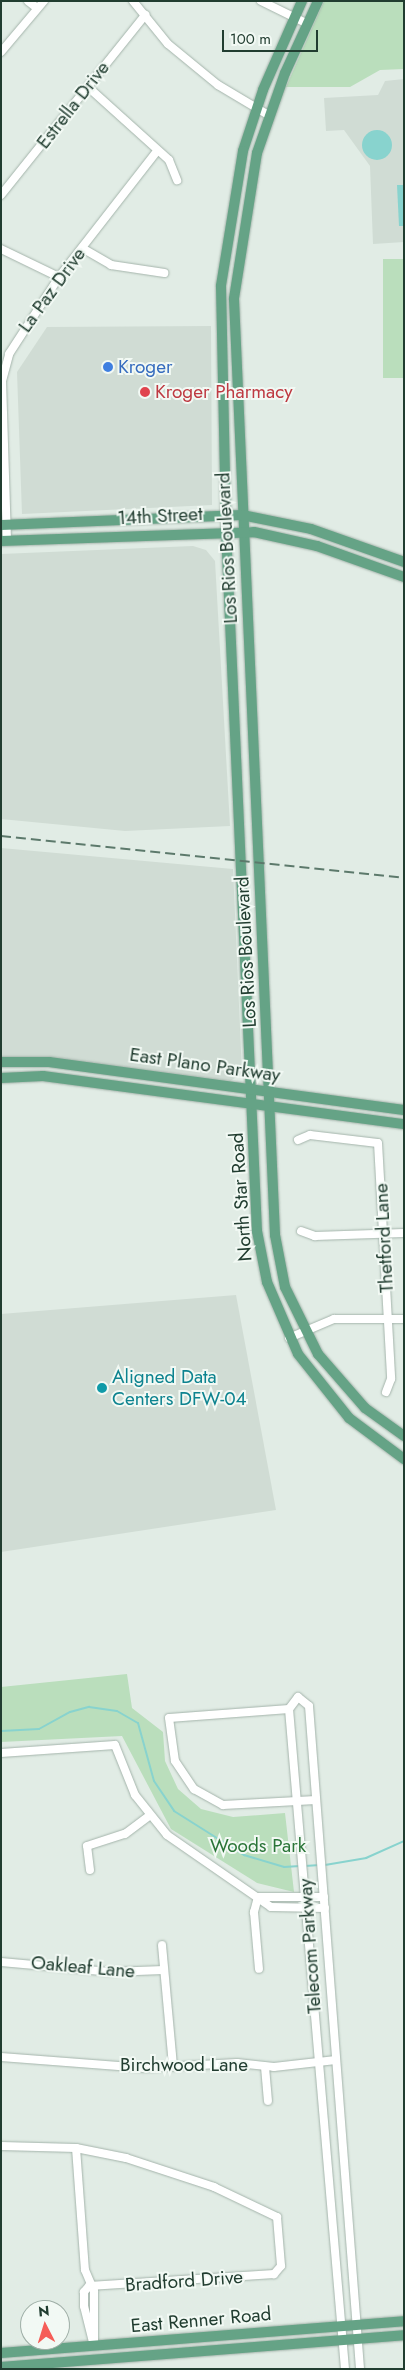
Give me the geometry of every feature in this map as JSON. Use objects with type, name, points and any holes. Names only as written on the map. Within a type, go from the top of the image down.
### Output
[{"type":"main road","name":"Los Rios Boulevard","points":[[252,1089],[226,530],[221,336],[225,242],[235,185],[256,109],[302,1]]},
{"type":"main road","name":"Los Rios Boulevard","points":[[270,1106],[251,654],[242,531],[234,338],[246,201],[270,116],[318,1]]},
{"type":"main road","points":[[221,336],[234,338]]},
{"type":"main road","points":[[223,410],[238,409]]},
{"type":"main road","name":"14th Street","points":[[5,525],[227,514],[242,515],[311,529],[404,562]]},
{"type":"main road","points":[[105,520],[106,536]]},
{"type":"main road","name":"14th Street","points":[[4,540],[226,530],[242,531],[297,540],[404,578]]},
{"type":"main road","points":[[368,566],[373,552]]},
{"type":"main road","points":[[232,657],[251,654]]},
{"type":"main road","points":[[236,744],[254,742]]},
{"type":"main road","points":[[246,969],[265,969]]},
{"type":"main road","points":[[13,1061],[14,1077]]},
{"type":"main road","name":"East Plano Parkway","points":[[1,1062],[13,1061],[124,1071],[404,1110]]},
{"type":"main road","points":[[122,1086],[124,1071]]},
{"type":"main road","name":"East Plano Parkway","points":[[1,1078],[14,1077],[122,1086],[404,1124]]},
{"type":"main road","name":"North Star Road","points":[[252,1089],[260,1251],[273,1303],[289,1338],[311,1374],[349,1418],[404,1459]]},
{"type":"main road","points":[[365,1119],[367,1105]]},
{"type":"main road","name":"North Star Road","points":[[270,1106],[276,1248],[285,1286],[304,1330],[346,1388],[404,1436]]},
{"type":"main road","points":[[260,1251],[276,1248]]},
{"type":"main road","name":"East Renner Road","points":[[1,2353],[404,2321]]},
{"type":"main road","name":"East Renner Road","points":[[1,2367],[404,2335]]},
{"type":"main road","points":[[94,2346],[95,2359]]},
{"type":"street","points":[[28,1],[37,8]]},
{"type":"street","points":[[1,52],[44,1]]},
{"type":"street","points":[[134,1],[168,44],[256,109],[270,116]]},
{"type":"street","points":[[262,1],[308,24]]},
{"type":"street","name":"Estrella Drive","points":[[1,195],[145,15]]},
{"type":"street","points":[[88,87],[169,160],[177,180]]},
{"type":"street","name":"La Paz Drive","points":[[4,540],[2,391],[9,354],[59,277],[157,151]]},
{"type":"street","points":[[82,248],[111,265],[164,273]]},
{"type":"street","points":[[1,250],[59,277]]},
{"type":"street","name":"Thetford Lane","points":[[298,1140],[310,1135],[378,1143],[386,1232],[391,1379],[386,1392]]},
{"type":"street","points":[[301,1231],[315,1236],[386,1232],[404,1233]]},
{"type":"street","points":[[289,1338],[304,1330],[334,1319],[388,1316],[404,1319]]},
{"type":"street","name":"Telecom Parkway","points":[[345,2369],[289,1709],[298,1697],[309,1706],[360,2369]]},
{"type":"street","points":[[289,1709],[169,1718],[175,1761],[186,1781],[203,1796],[233,1806],[316,1800]]},
{"type":"street","points":[[1,1753],[115,1745],[149,1816],[168,1835],[277,1908],[306,1910],[325,1908]]},
{"type":"street","points":[[90,1870],[87,1846],[125,1834],[149,1816]]},
{"type":"street","points":[[277,1908],[279,1896]]},
{"type":"street","points":[[258,1897],[306,1898],[324,1896]]},
{"type":"street","points":[[258,1897],[254,1924],[259,1969]]},
{"type":"street","points":[[162,1945],[173,2067]]},
{"type":"street","name":"Oakleaf Lane","points":[[1,1962],[110,1972],[164,1970]]},
{"type":"street","name":"Birchwood Lane","points":[[1,2057],[173,2067],[237,2063],[265,2067],[336,2060]]},
{"type":"street","points":[[265,2067],[268,2102]]},
{"type":"street","points":[[1,2146],[76,2148],[89,2286],[84,2292],[84,2306],[94,2346]]},
{"type":"street","name":"Bradford Drive","points":[[76,2148],[135,2160],[270,2212],[276,2217],[278,2272],[89,2286]]},
{"type":"shaded area","points":[[404,79],[404,242],[373,244],[370,166],[344,130],[326,131],[324,98],[378,95],[385,81]]},
{"type":"shaded area","points":[[211,326],[212,505],[22,514],[17,372],[47,327]]},
{"type":"shaded area","points":[[193,546],[206,550],[215,561],[230,826],[125,831],[1,819],[1,554]]},
{"type":"shaded area","points":[[1,848],[233,869],[242,1074],[230,1081],[43,1057],[1,1059]]},
{"type":"shaded area","points":[[236,1295],[276,1510],[1,1552],[1,1314]]},
{"type":"green space","points":[[324,1],[404,1],[404,69],[380,70],[350,87],[286,87]]},
{"type":"green space","points":[[383,259],[404,259],[404,378],[383,378]]},
{"type":"green space","name":"Woods Park","points":[[127,1674],[132,1708],[163,1732],[165,1761],[178,1789],[201,1809],[233,1817],[285,1813],[294,1892],[257,1883],[171,1829],[122,1736],[1,1742],[1,1687]]},
{"type":"water","points":[[377,130],[388,134],[392,145],[388,156],[377,160],[366,156],[362,145],[366,134]]},
{"type":"water","points":[[397,185],[404,185],[404,226],[399,226]]},
{"type":"waterway","points":[[1,1731],[39,1729],[70,1712],[89,1707],[117,1711],[138,1723],[154,1781],[174,1811],[244,1855],[284,1867],[300,1866]]},
{"type":"waterway","points":[[325,1865],[366,1858],[404,1841]]},
{"type":"waterway","points":[[305,1866],[320,1865]]},
{"type":"railway","points":[[1,836],[404,878]]},
{"type":"place","name":"Kroger","points":[[108,367]]},
{"type":"place","name":"Kroger Pharmacy","points":[[145,392]]},
{"type":"place","name":"Aligned Data Centers DFW-04","points":[[102,1388]]}]
